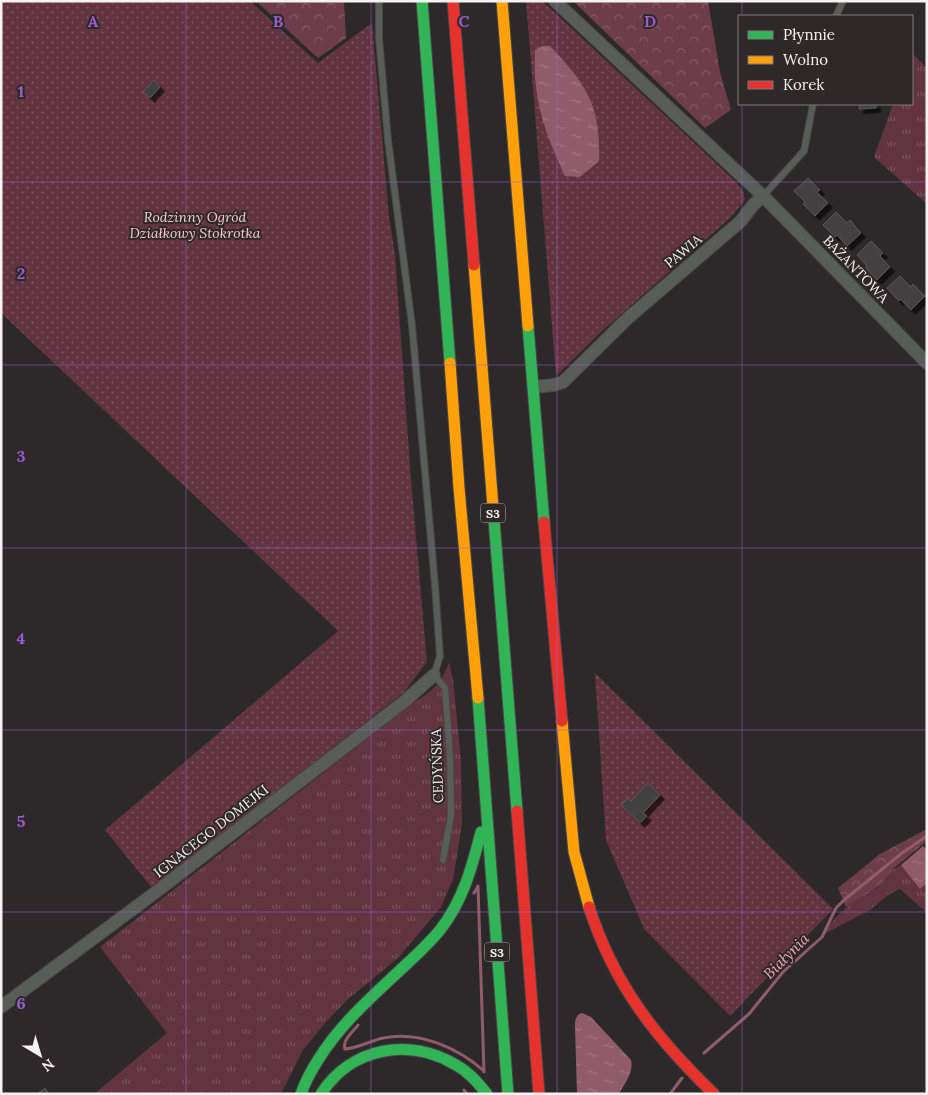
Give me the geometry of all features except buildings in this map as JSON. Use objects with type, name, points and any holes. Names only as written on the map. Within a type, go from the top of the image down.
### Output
[{"type":"main road","name":"S3","points":[[422,1],[508,1094]]},
{"type":"main road","name":"S3","points":[[453,1],[539,1094]]},
{"type":"main road","points":[[502,1],[550,597],[570,823],[579,877],[595,927],[609,958],[643,1016],[680,1060],[714,1094]]},
{"type":"main road","points":[[301,1094],[323,1050],[338,1031],[445,924],[468,883],[486,811]]},
{"type":"main road","points":[[321,1094],[334,1077],[358,1058],[377,1051],[396,1048],[416,1048],[435,1053],[452,1061],[468,1071],[487,1094]]},
{"type":"street","name":"BAŻANTOWA","points":[[555,1],[763,196],[927,363]]},
{"type":"street","name":"PAWIA","points":[[534,387],[563,382],[628,318],[734,227],[763,196]]},
{"type":"street","name":"IGNACEGO DOMEJKI","points":[[1,1006],[160,889],[405,701],[434,675]]},
{"type":"lane","points":[[379,1],[379,38],[388,140],[412,325],[435,585],[440,656],[434,675]]},
{"type":"lane","points":[[836,15],[843,1]]},
{"type":"lane","name":"PAWIA","points":[[763,196],[804,151],[813,105]]},
{"type":"lane","name":"CEDYŃSKA","points":[[434,675],[445,688],[450,754],[451,815],[443,860]]},
{"type":"green space","name":"Rodzinny Ogród Działkowy Stokrotka","points":[[1,1],[250,1],[318,63],[372,23],[389,217],[395,255],[411,480],[427,662],[403,693],[152,888],[105,830],[338,631],[1,313]]},
{"type":"green space","points":[[256,1],[344,1],[346,38],[318,58]]},
{"type":"green space","points":[[526,1],[542,1],[551,9],[735,181],[743,191],[745,200],[729,219],[602,331],[556,376]]},
{"type":"green space","points":[[573,1],[708,1],[720,72],[731,110],[705,128]]},
{"type":"green space","points":[[913,54],[927,68],[927,204],[874,157],[893,105],[913,105]]},
{"type":"green space","points":[[449,662],[453,679],[461,761],[462,824],[453,879],[441,907],[398,958],[347,1000],[326,1022],[303,1050],[281,1094],[94,1094],[167,1033],[100,947],[413,703],[431,691],[443,676]]},
{"type":"green space","points":[[595,673],[833,909],[730,1016],[644,929],[606,840]]},
{"type":"green space","points":[[927,829],[927,841],[894,868],[882,884],[846,907],[838,888],[880,854]]},
{"type":"green space","points":[[901,865],[920,888],[927,883],[927,913],[900,889],[888,895],[870,910],[824,934],[842,911],[880,885],[892,871]]},
{"type":"water","points":[[542,46],[550,46],[574,73],[589,98],[594,111],[599,142],[599,161],[580,177],[565,176],[543,121],[535,81],[535,50]]},
{"type":"water","points":[[923,846],[927,850],[927,883],[920,889],[901,865]]},
{"type":"water","points":[[582,1013],[591,1017],[631,1060],[630,1073],[619,1094],[577,1094],[575,1023],[577,1017]]},
{"type":"waterway","name":"Białynia","points":[[704,1053],[749,1014],[783,972],[822,937],[836,908],[844,900],[902,853],[927,836]]},
{"type":"waterway","points":[[474,893],[478,886],[484,1072]]},
{"type":"waterway","points":[[358,1025],[346,1039],[345,1049],[397,1036],[424,1039],[450,1048],[484,1071]]},
{"type":"waterway","name":"Białynia","points":[[670,1094],[682,1078]]},
{"type":"waterway","points":[[464,1090],[467,1094]]},
{"type":"traffic: fast","points":[[422,1],[450,363]]},
{"type":"traffic: fast","points":[[528,326],[544,522]]},
{"type":"traffic: fast","points":[[493,507],[517,811]]},
{"type":"traffic: fast","points":[[478,698],[508,1094]]},
{"type":"traffic: fast","points":[[301,1094],[313,1068],[335,1036],[365,1003],[430,942],[448,919],[466,883],[481,832]]},
{"type":"traffic: fast","points":[[321,1094],[334,1078],[348,1066],[382,1051],[401,1049],[420,1051],[438,1056],[456,1065],[469,1074],[487,1094]]},
{"type":"traffic: slow","points":[[502,1],[528,326]]},
{"type":"traffic: slow","points":[[474,265],[493,507]]},
{"type":"traffic: slow","points":[[450,363],[478,698]]},
{"type":"traffic: slow","points":[[562,721],[574,852],[589,907]]},
{"type":"traffic: jam","points":[[453,1],[474,265]]},
{"type":"traffic: jam","points":[[544,522],[562,721]]},
{"type":"traffic: jam","points":[[517,811],[539,1094]]},
{"type":"traffic: jam","points":[[589,907],[611,961],[639,1009],[674,1052],[714,1094]]}]
